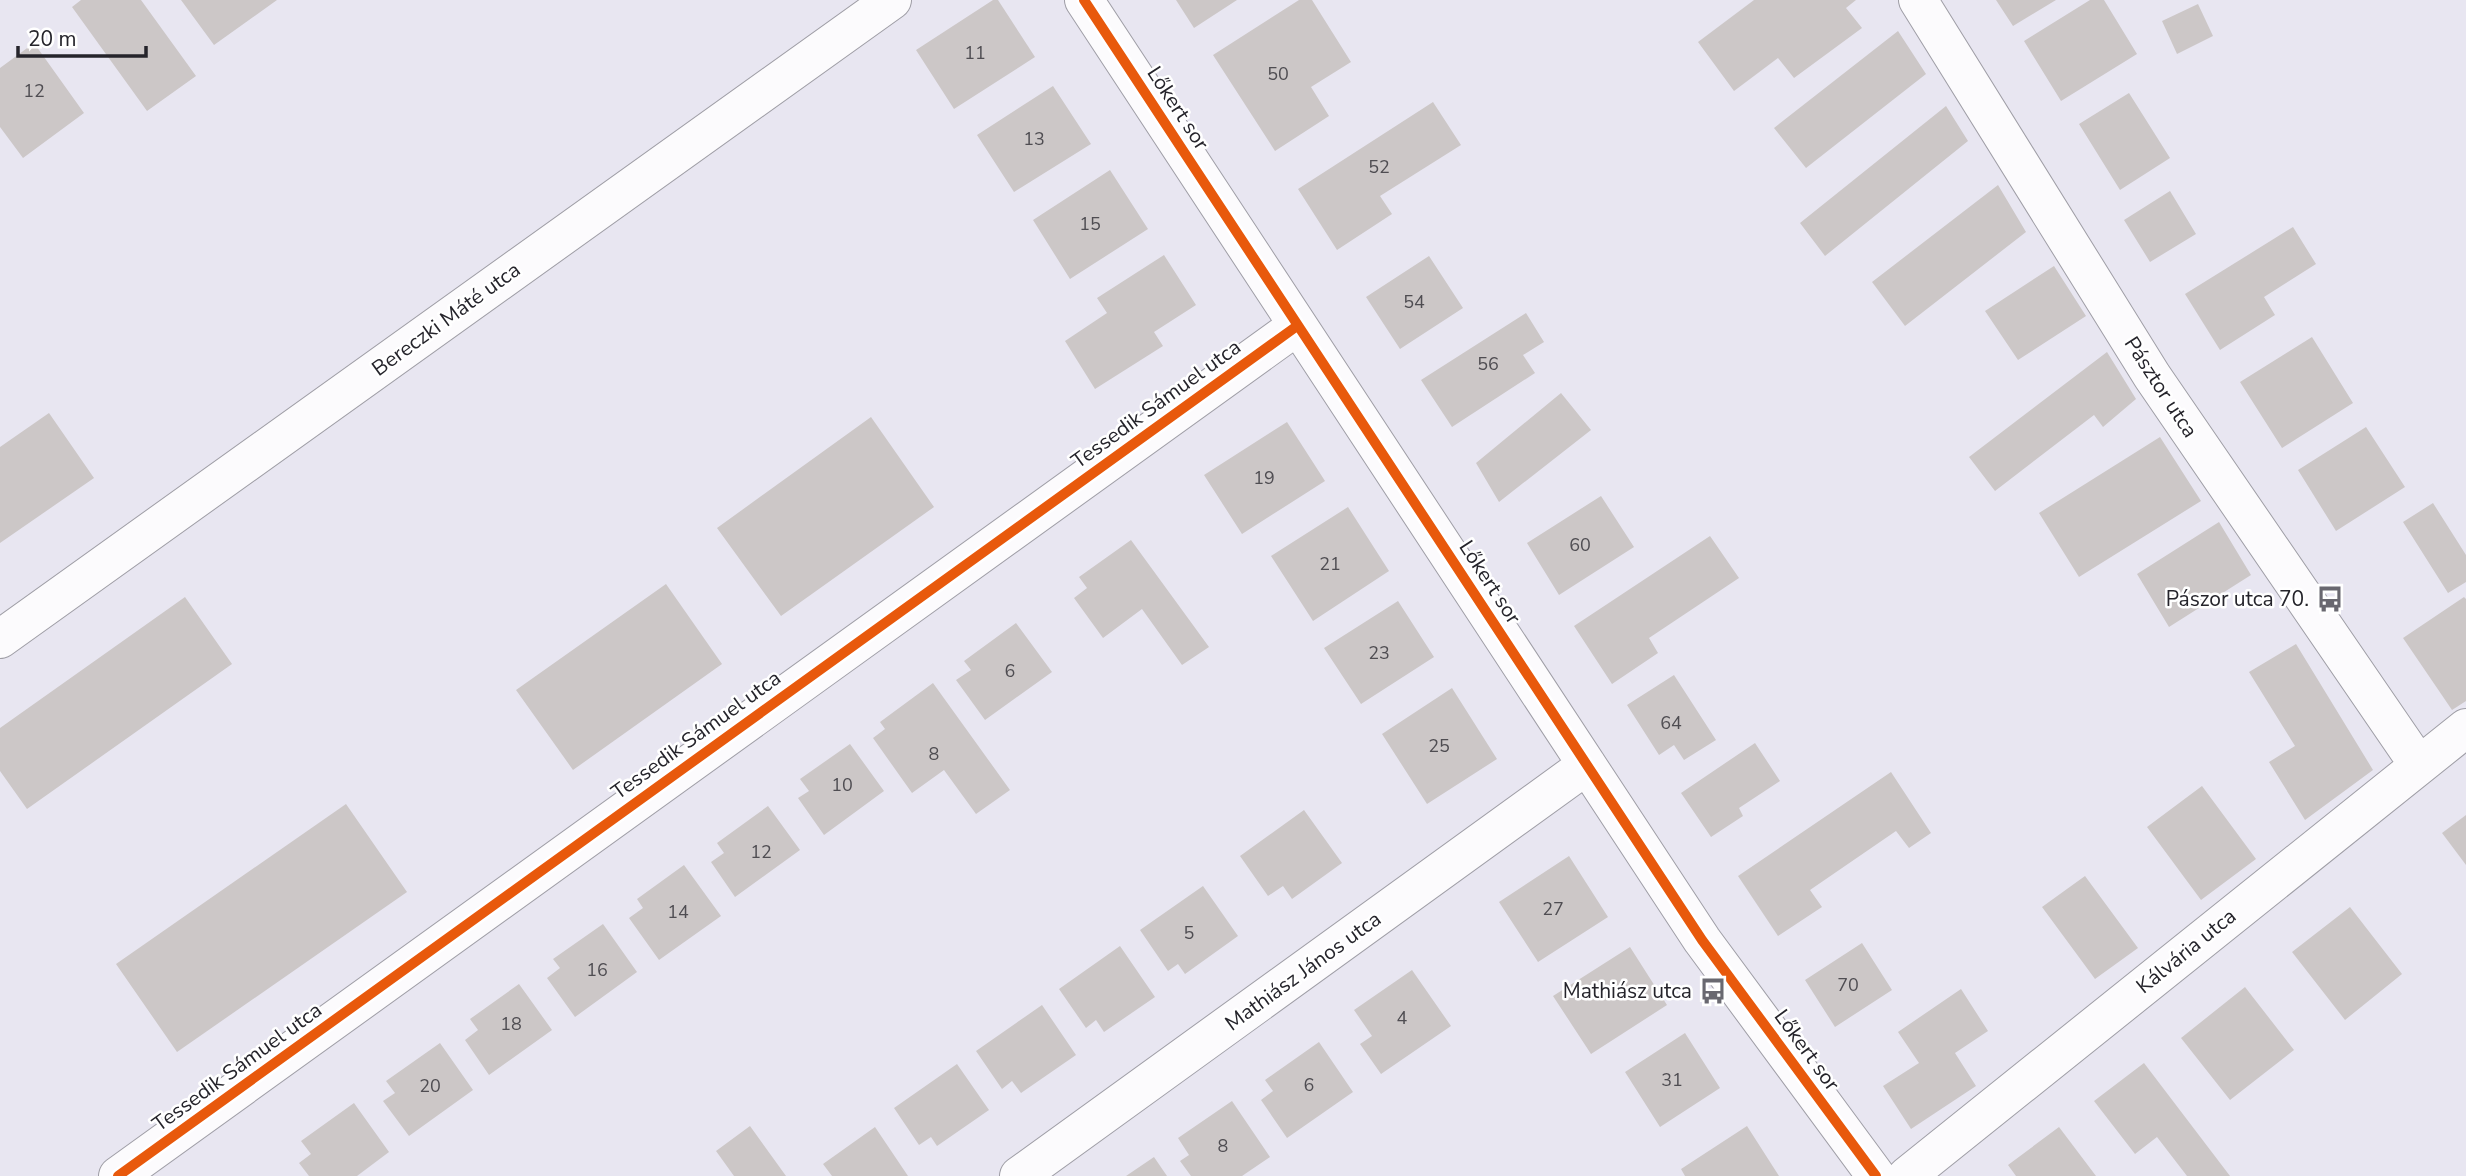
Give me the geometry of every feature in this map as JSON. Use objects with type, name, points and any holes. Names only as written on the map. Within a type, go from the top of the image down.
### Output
[{"type":"street","name":"Bereczki Máté utca","points":[[0,639],[892,0]]},
{"type":"street","name":"Lőkert sor","points":[[1084,0],[1702,940],[1876,1176]]},
{"type":"street","name":"Pásztor utca","points":[[1918,0],[2152,376],[2418,764]]},
{"type":"street","name":"Tessedik Sámuel utca","points":[[118,1176],[1297,326]]},
{"type":"street","name":"Kálvária utca","points":[[1907,1176],[2466,728]]},
{"type":"street","name":"Mathiász János utca","points":[[1019,1176],[1587,765]]},
{"type":"building","points":[[81,0],[141,0],[196,76],[147,111],[72,7]]},
{"type":"building","points":[[181,0],[277,0],[214,45]]},
{"type":"building","points":[[993,0],[998,0],[1035,57],[954,109],[916,50]]},
{"type":"building","points":[[1176,0],[1237,0],[1194,28]]},
{"type":"building","points":[[1299,0],[1312,0],[1351,62],[1311,87],[1329,116],[1275,151],[1213,55]]},
{"type":"building","points":[[1754,0],[1856,0],[1846,8],[1862,28],[1794,78],[1778,58],[1734,91],[1698,42]]},
{"type":"building","points":[[1996,0],[2056,0],[2013,26]]},
{"type":"building","points":[[2090,0],[2104,0],[2137,54],[2061,101],[2024,41]]},
{"type":"building","points":[[2198,4],[2213,36],[2177,54],[2162,21]]},
{"type":"building","points":[[1898,31],[1926,74],[1806,168],[1774,128]]},
{"type":"building","points":[[34,43],[84,113],[23,158],[0,127],[0,68]]},
{"type":"building","points":[[1053,86],[1091,144],[1014,192],[977,135]]},
{"type":"building","points":[[2129,93],[2170,158],[2120,190],[2079,124]]},
{"type":"building","points":[[1433,102],[1461,145],[1380,196],[1392,214],[1337,250],[1298,189]]},
{"type":"building","points":[[1946,106],[1968,141],[1825,256],[1800,223]]},
{"type":"building","points":[[1110,170],[1148,229],[1070,279],[1033,220]]},
{"type":"building","points":[[1998,185],[2026,232],[1905,326],[1872,282]]},
{"type":"building","points":[[2170,191],[2196,234],[2150,262],[2124,220]]},
{"type":"building","points":[[2293,227],[2316,264],[2264,297],[2275,315],[2220,350],[2185,294]]},
{"type":"building","points":[[1164,255],[1196,305],[1154,332],[1163,346],[1095,389],[1065,341],[1107,313],[1097,298]]},
{"type":"building","points":[[1429,256],[1463,308],[1400,349],[1366,297]]},
{"type":"building","points":[[2054,266],[2086,316],[2018,360],[1985,311]]},
{"type":"building","points":[[1526,313],[1544,342],[1523,355],[1535,373],[1452,427],[1421,380]]},
{"type":"building","points":[[2312,337],[2353,403],[2282,448],[2240,382]]},
{"type":"building","points":[[2107,352],[2136,399],[2103,427],[2094,415],[1995,491],[1969,457]]},
{"type":"building","points":[[1561,393],[1591,430],[1499,502],[1476,463]]},
{"type":"building","points":[[49,413],[94,478],[0,543],[0,447]]},
{"type":"building","points":[[871,417],[934,507],[781,616],[717,528]]},
{"type":"building","points":[[1287,422],[1325,481],[1242,534],[1204,475]]},
{"type":"building","points":[[2366,427],[2405,487],[2336,531],[2298,470]]},
{"type":"building","points":[[2160,437],[2201,501],[2079,577],[2039,513]]},
{"type":"building","points":[[1601,496],[1634,547],[1559,595],[1527,543]]},
{"type":"building","points":[[2433,503],[2466,555],[2466,582],[2448,593],[2403,522]]},
{"type":"building","points":[[1348,507],[1389,571],[1313,621],[1271,556]]},
{"type":"building","points":[[2219,522],[2251,575],[2169,627],[2137,574]]},
{"type":"building","points":[[1710,536],[1739,578],[1649,638],[1658,653],[1612,684],[1574,626]]},
{"type":"building","points":[[1131,540],[1209,647],[1182,665],[1142,609],[1103,638],[1074,598],[1087,588],[1079,577]]},
{"type":"building","points":[[666,584],[722,664],[573,770],[516,690]]},
{"type":"building","points":[[185,597],[232,664],[27,809],[0,771],[0,728]]},
{"type":"building","points":[[2464,597],[2466,701],[2452,710],[2403,638]]},
{"type":"building","points":[[1398,601],[1434,657],[1361,704],[1324,648]]},
{"type":"building","points":[[1016,623],[1052,672],[985,720],[956,680],[971,670],[964,661]]},
{"type":"building","points":[[2296,644],[2373,770],[2305,820],[2269,762],[2295,746],[2249,672]]},
{"type":"building","points":[[1674,675],[1716,740],[1684,760],[1674,745],[1659,755],[1627,705]]},
{"type":"building","points":[[933,683],[1010,790],[976,814],[944,770],[912,793],[873,738],[885,729],[880,722]]},
{"type":"building","points":[[1452,688],[1497,759],[1427,804],[1382,734]]},
{"type":"building","points":[[1755,743],[1780,781],[1739,808],[1743,816],[1711,837],[1681,793]]},
{"type":"building","points":[[850,744],[884,791],[824,835],[798,798],[809,791],[800,779]]},
{"type":"building","points":[[1891,772],[1931,833],[1909,848],[1896,831],[1810,890],[1822,907],[1778,936],[1738,876]]},
{"type":"building","points":[[2202,786],[2256,859],[2201,900],[2147,827]]},
{"type":"building","points":[[346,804],[407,892],[177,1052],[116,964]]},
{"type":"building","points":[[768,806],[800,850],[735,897],[711,862],[724,853],[717,843]]},
{"type":"building","points":[[1304,810],[1342,863],[1292,899],[1283,886],[1268,896],[1240,856]]},
{"type":"building","points":[[2466,815],[2466,865],[2442,833]]},
{"type":"building","points":[[1569,856],[1608,917],[1538,962],[1499,902]]},
{"type":"building","points":[[684,865],[721,916],[659,960],[629,918],[643,908],[637,899]]},
{"type":"building","points":[[2085,876],[2138,948],[2095,979],[2042,907]]},
{"type":"building","points":[[1203,886],[1238,936],[1185,974],[1178,964],[1168,971],[1140,930]]},
{"type":"building","points":[[2350,907],[2402,974],[2345,1020],[2292,952]]},
{"type":"building","points":[[603,924],[637,972],[575,1017],[547,978],[560,968],[553,959]]},
{"type":"building","points":[[1862,943],[1892,990],[1835,1027],[1805,980]]},
{"type":"building","points":[[1120,946],[1155,997],[1104,1032],[1096,1020],[1086,1028],[1059,989]]},
{"type":"building","points":[[1630,947],[1667,1005],[1591,1054],[1553,996]]},
{"type":"building","points":[[1412,970],[1451,1026],[1381,1074],[1360,1044],[1372,1036],[1354,1010]]},
{"type":"building","points":[[519,984],[552,1030],[489,1075],[465,1040],[478,1030],[470,1019]]},
{"type":"building","points":[[2245,987],[2294,1050],[2230,1100],[2181,1038]]},
{"type":"building","points":[[1961,989],[1988,1031],[1955,1053],[1976,1086],[1911,1129],[1883,1086],[1919,1063],[1898,1032]]},
{"type":"building","points":[[1042,1005],[1076,1055],[1021,1093],[1012,1081],[1002,1089],[976,1051]]},
{"type":"building","points":[[1685,1033],[1720,1088],[1660,1127],[1625,1072]]},
{"type":"building","points":[[1319,1042],[1353,1092],[1287,1138],[1261,1100],[1273,1091],[1265,1080]]},
{"type":"building","points":[[440,1043],[473,1090],[409,1136],[383,1101],[395,1093],[386,1081]]},
{"type":"building","points":[[2144,1063],[2230,1176],[2187,1176],[2157,1137],[2135,1154],[2094,1101]]},
{"type":"building","points":[[957,1064],[989,1110],[937,1146],[931,1137],[919,1145],[894,1108]]},
{"type":"building","points":[[1232,1101],[1270,1157],[1242,1176],[1191,1176],[1180,1161],[1189,1155],[1178,1138]]},
{"type":"building","points":[[354,1103],[389,1152],[357,1176],[309,1176],[299,1163],[311,1154],[301,1141]]},
{"type":"building","points":[[750,1126],[786,1176],[734,1176],[716,1151]]},
{"type":"building","points":[[1747,1126],[1779,1176],[1685,1176],[1681,1169]]},
{"type":"building","points":[[875,1127],[908,1176],[832,1176],[823,1164]]},
{"type":"building","points":[[2059,1127],[2096,1176],[2016,1176],[2008,1165]]},
{"type":"building","points":[[1154,1157],[1167,1176],[1126,1176]]},
{"type":"cycle path","points":[[1084,0],[1702,940],[1876,1176]]},
{"type":"cycle path","points":[[118,1176],[1297,326]]},
{"type":"place","name":"Pászor utca 70.","points":[[2330,599]]},
{"type":"place","name":"Mathiász utca","points":[[1713,991]]}]
